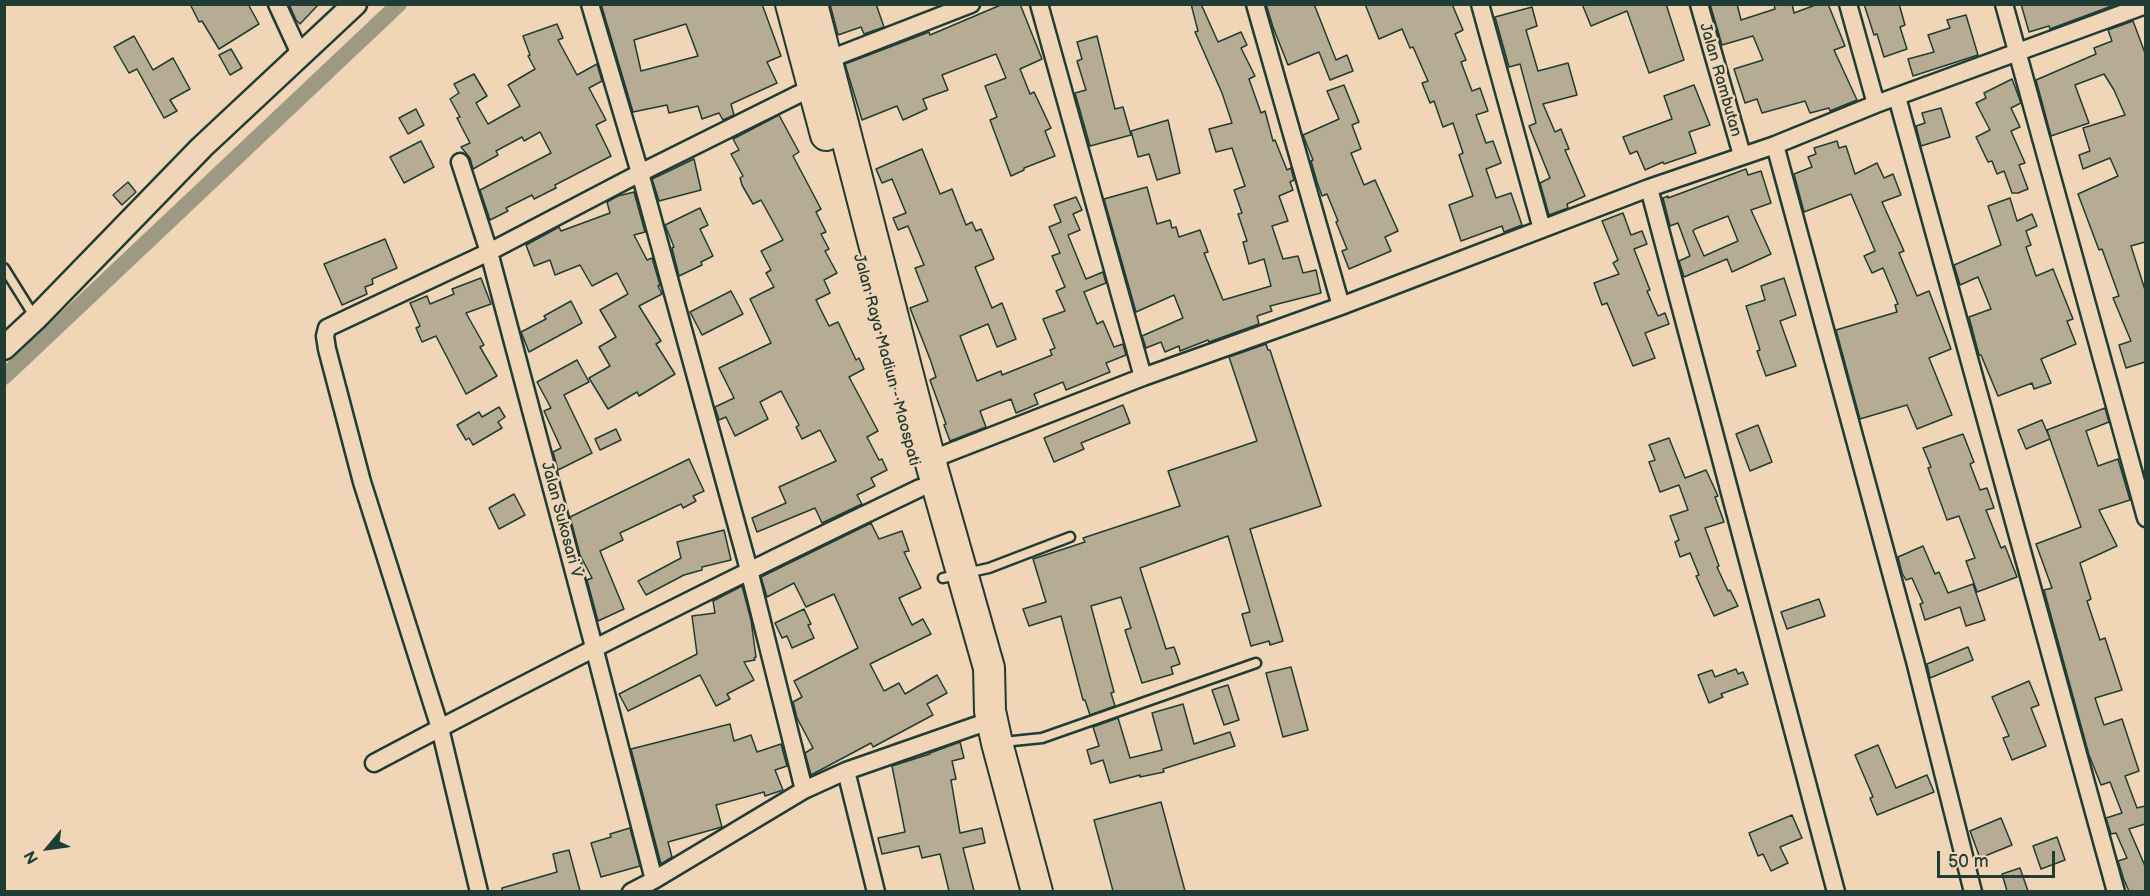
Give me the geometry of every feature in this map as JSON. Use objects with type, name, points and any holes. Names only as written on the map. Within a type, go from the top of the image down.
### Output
[{"type":"highway","name":"Jalan Raya Madiun - Maospati","points":[[791,4],[813,87],[856,211],[930,460],[953,577]]},
{"type":"highway","name":"Jalan Raya Madiun - Maospati","points":[[812,4],[827,60],[856,211],[920,488],[989,668],[993,724],[1037,891]]},
{"type":"street","points":[[276,4],[300,54]]},
{"type":"street","points":[[4,348],[202,147],[355,4]]},
{"type":"street","points":[[590,4],[640,173],[749,570],[804,790]]},
{"type":"street","points":[[827,60],[971,4]]},
{"type":"street","points":[[1040,4],[1143,377]]},
{"type":"street","points":[[1255,4],[1341,306]]},
{"type":"street","points":[[1480,4],[1542,229]]},
{"type":"street","name":"Jalan Rambutan","points":[[1699,4],[1742,155]]},
{"type":"street","points":[[1848,4],[1876,104]]},
{"type":"street","points":[[2004,4],[2145,518]]},
{"type":"street","points":[[930,460],[1143,377],[1341,306],[1649,188],[1775,145],[1876,104],[2145,7]]},
{"type":"street","points":[[479,891],[440,728],[363,482],[325,336],[327,328],[489,252],[640,173],[813,87]]},
{"type":"street","points":[[1897,98],[2115,891]]},
{"type":"street","points":[[1775,145],[1915,661],[1973,891]]},
{"type":"street","name":"Jalan Sukosari V","points":[[460,162],[489,252],[654,880]]},
{"type":"street","points":[[1649,188],[1836,891]]},
{"type":"street","points":[[374,763],[594,647],[920,488]]},
{"type":"street","points":[[631,891],[654,880],[804,790],[846,771],[993,724]]},
{"type":"street","points":[[846,771],[876,891]]},
{"type":"lane","points":[[4,268],[35,319]]},
{"type":"lane","points":[[953,577],[989,568],[1070,537]]},
{"type":"lane","points":[[993,724],[1042,738],[1256,663]]},
{"type":"building","points":[[190,4],[248,4],[259,24],[219,49],[202,21],[199,22]]},
{"type":"building","points":[[289,4],[318,5],[300,24]]},
{"type":"building","points":[[601,4],[762,4],[781,56],[767,62],[777,83],[731,104],[734,115],[723,120],[719,113],[702,119],[698,106],[669,113],[667,105],[633,112]],"holes":[[[686,24],[698,56],[641,71],[634,40]]]},
{"type":"building","points":[[830,4],[876,4],[884,27],[864,34],[861,27],[838,35]]},
{"type":"building","points":[[1003,4],[1020,4],[1042,59],[1020,69],[1030,94],[1034,92],[1051,128],[1045,131],[1055,156],[1024,168],[1011,176],[990,120],[997,117],[985,86],[1006,78],[996,54],[942,75],[948,90],[923,99],[927,109],[903,120],[897,106],[862,120],[845,64],[929,32],[930,35]]},
{"type":"building","points":[[1191,4],[1201,4],[1218,42],[1241,32],[1247,45],[1241,48],[1255,76],[1249,79],[1261,113],[1265,111],[1273,141],[1275,140],[1287,170],[1291,168],[1294,180],[1290,182],[1293,190],[1279,196],[1288,221],[1272,226],[1283,259],[1298,256],[1303,273],[1316,270],[1321,293],[1270,306],[1272,311],[1257,316],[1259,324],[1180,351],[1179,346],[1165,352],[1161,342],[1146,348],[1142,336],[1183,318],[1174,295],[1136,312],[1104,199],[1147,187],[1157,224],[1170,220],[1172,228],[1176,227],[1179,237],[1200,230],[1208,252],[1204,253],[1223,300],[1271,286],[1264,259],[1249,264],[1243,242],[1247,241],[1238,214],[1242,213],[1234,190],[1245,186],[1232,148],[1216,152],[1209,129],[1232,123],[1222,93],[1195,32],[1198,31]]},
{"type":"building","points":[[1266,4],[1314,4],[1336,60],[1347,55],[1353,71],[1330,80],[1319,52],[1288,65]]},
{"type":"building","points":[[1365,4],[1452,4],[1463,30],[1455,34],[1466,60],[1461,62],[1472,91],[1480,88],[1488,111],[1476,115],[1486,143],[1493,141],[1501,163],[1486,169],[1496,198],[1511,193],[1522,225],[1504,232],[1502,226],[1461,241],[1449,205],[1473,196],[1459,155],[1463,153],[1453,123],[1443,127],[1434,101],[1430,103],[1422,83],[1428,81],[1402,29],[1379,39]]},
{"type":"building","points":[[1582,4],[1666,4],[1684,60],[1649,73],[1627,11],[1591,26]]},
{"type":"building","points":[[1710,4],[1737,4],[1741,20],[1775,9],[1774,4],[1792,4],[1794,13],[1818,4],[1828,4],[1845,46],[1834,50],[1857,100],[1830,111],[1829,108],[1810,113],[1805,101],[1762,113],[1757,99],[1745,103],[1734,69],[1763,60],[1753,36],[1722,45]]},
{"type":"building","points":[[1864,4],[1899,4],[1905,25],[1900,27],[1907,49],[1884,57]]},
{"type":"building","points":[[2021,4],[2117,4],[2050,29],[2049,26],[2029,32]]},
{"type":"building","points":[[1532,7],[1537,26],[1526,30],[1538,71],[1568,63],[1577,95],[1543,104],[1555,132],[1561,129],[1569,149],[1565,150],[1585,196],[1567,204],[1568,208],[1549,215],[1540,183],[1550,178],[1529,126],[1536,123],[1520,64],[1509,67],[1495,17]]},
{"type":"building","points":[[1966,15],[1978,55],[1913,76],[1908,59],[1934,52],[1928,35],[1950,28],[1947,20]]},
{"type":"building","points":[[2133,21],[2145,53],[2145,242],[2131,246],[2145,290],[2145,362],[2126,368],[2119,345],[2131,341],[2113,298],[2119,296],[2078,194],[2118,176],[2110,158],[2083,169],[2079,155],[2090,151],[2083,128],[2125,115],[2104,74],[2075,85],[2089,123],[2051,136],[2036,80],[2096,54],[2094,48],[2112,41],[2108,30]]},
{"type":"building","points":[[557,24],[563,38],[558,40],[577,75],[597,64],[602,81],[589,88],[606,120],[596,125],[611,156],[555,185],[556,188],[534,199],[532,195],[506,208],[508,211],[490,220],[480,190],[551,153],[540,132],[524,141],[522,137],[496,151],[498,155],[473,169],[470,158],[461,147],[470,143],[450,99],[459,93],[454,84],[474,74],[487,96],[476,103],[488,124],[520,106],[508,85],[535,69],[528,56],[530,55],[523,36]]},
{"type":"building","points":[[134,36],[153,70],[173,58],[190,89],[170,100],[177,111],[164,118],[137,69],[129,73],[114,47]]},
{"type":"building","points":[[1097,36],[1115,109],[1123,107],[1131,135],[1090,146],[1075,93],[1086,90],[1077,61],[1082,59],[1077,42]]},
{"type":"building","points":[[231,49],[242,68],[230,75],[219,55]]},
{"type":"building","points":[[2012,79],[2021,103],[2011,108],[2020,127],[2011,131],[2025,163],[2019,165],[2028,189],[2018,193],[2012,193],[2004,171],[1997,174],[1992,161],[1988,162],[1976,137],[1990,130],[1976,103],[1986,98],[1984,93]]},
{"type":"building","points":[[1344,85],[1359,122],[1352,125],[1361,149],[1351,153],[1364,185],[1375,180],[1398,231],[1385,237],[1391,251],[1349,269],[1342,251],[1347,249],[1336,222],[1338,221],[1327,194],[1322,196],[1311,161],[1313,160],[1303,135],[1339,119],[1327,91]]},
{"type":"building","points":[[1694,85],[1710,125],[1689,132],[1696,153],[1664,164],[1663,162],[1645,170],[1637,151],[1630,154],[1623,137],[1672,119],[1664,96]]},
{"type":"building","points":[[1941,108],[1950,137],[1921,146],[1916,126],[1925,123],[1922,113]]},
{"type":"building","points":[[416,109],[424,125],[408,134],[399,118]]},
{"type":"building","points":[[779,115],[799,152],[793,156],[821,209],[816,212],[826,232],[821,234],[829,249],[825,251],[837,273],[824,280],[830,293],[816,300],[829,326],[838,322],[856,360],[859,358],[864,369],[849,377],[878,431],[867,437],[887,470],[871,478],[875,486],[857,495],[862,504],[822,523],[815,508],[757,532],[752,518],[786,503],[779,487],[836,461],[820,430],[802,439],[796,427],[799,425],[781,391],[760,402],[768,419],[735,436],[726,417],[719,420],[715,407],[734,398],[719,368],[771,343],[750,299],[774,287],[766,273],[771,270],[761,251],[783,240],[761,200],[753,204],[742,185],[740,178],[743,176],[731,154],[739,150],[733,139]]},
{"type":"building","points":[[1168,120],[1180,173],[1157,180],[1149,154],[1138,157],[1131,131]]},
{"type":"building","points":[[421,141],[434,167],[404,183],[390,157]]},
{"type":"building","points":[[1837,141],[1839,148],[1846,146],[1855,174],[1877,163],[1884,178],[1893,174],[1901,195],[1882,202],[1904,251],[1899,253],[1917,296],[1929,291],[1951,349],[1929,358],[1952,415],[1917,429],[1907,405],[1860,419],[1836,330],[1897,312],[1895,305],[1898,304],[1883,268],[1872,273],[1864,256],[1875,251],[1851,194],[1804,212],[1794,174],[1812,167],[1808,157],[1816,154],[1814,148]]},
{"type":"building","points":[[922,149],[940,194],[952,189],[966,225],[972,222],[976,231],[981,229],[994,259],[975,267],[992,308],[1002,303],[1016,339],[997,347],[988,324],[960,336],[977,381],[1001,371],[1002,375],[1052,355],[1050,350],[1055,348],[1043,319],[1065,311],[1056,291],[1065,287],[1052,256],[1060,253],[1049,227],[1061,222],[1054,205],[1076,197],[1082,210],[1073,214],[1080,230],[1068,235],[1086,279],[1103,272],[1106,283],[1084,292],[1097,324],[1103,321],[1114,347],[1123,344],[1126,355],[1106,363],[1110,372],[1066,390],[1063,382],[1034,394],[1038,404],[1016,413],[1011,399],[980,411],[986,427],[950,441],[930,380],[936,377],[910,308],[928,301],[915,268],[924,265],[908,226],[898,230],[893,218],[906,213],[892,179],[882,183],[876,169]]},
{"type":"building","points":[[694,159],[701,190],[659,201],[652,179]]},
{"type":"building","points":[[1746,169],[1748,175],[1761,171],[1771,203],[1751,210],[1771,254],[1732,272],[1727,259],[1684,277],[1679,261],[1690,256],[1678,223],[1670,226],[1663,198],[1668,196],[1668,198]],"holes":[[[1728,216],[1738,241],[1704,256],[1693,231]]]},
{"type":"building","points":[[128,182],[136,192],[122,205],[113,195]]},
{"type":"building","points":[[634,192],[645,232],[634,235],[647,260],[652,258],[662,294],[639,306],[661,341],[656,344],[675,374],[639,396],[637,392],[608,409],[589,378],[610,366],[599,347],[616,337],[600,310],[628,294],[617,273],[592,286],[580,265],[555,275],[550,260],[534,266],[526,245],[559,227],[561,231],[610,213],[607,202],[618,196]]},
{"type":"building","points":[[2010,198],[2017,221],[2032,214],[2037,226],[2026,231],[2031,245],[2026,247],[2036,276],[2053,269],[2073,319],[2067,321],[2076,344],[2041,359],[2051,383],[2034,389],[2032,383],[1998,396],[1981,355],[1979,355],[1969,317],[1991,309],[1978,277],[1960,285],[1954,265],[2001,245],[1988,206]]},
{"type":"building","points":[[700,208],[708,225],[700,229],[713,256],[701,262],[702,265],[679,276],[672,248],[674,247],[665,225]]},
{"type":"building","points":[[1623,213],[1631,235],[1642,231],[1647,244],[1634,249],[1650,290],[1647,291],[1658,316],[1665,313],[1669,324],[1645,333],[1655,358],[1633,366],[1607,303],[1602,305],[1594,283],[1619,274],[1613,263],[1618,260],[1602,221]]},
{"type":"building","points":[[385,239],[397,268],[372,279],[373,284],[365,287],[367,294],[342,305],[324,264]]},
{"type":"building","points":[[481,278],[491,304],[466,313],[484,345],[480,347],[497,376],[466,394],[436,336],[422,342],[416,328],[420,326],[410,303],[427,296],[430,304],[454,294],[452,289]]},
{"type":"building","points":[[1784,278],[1796,315],[1780,321],[1796,366],[1766,376],[1746,306],[1765,300],[1761,286]]},
{"type":"building","points":[[731,291],[743,314],[702,335],[690,312]]},
{"type":"building","points":[[571,301],[582,323],[529,352],[521,332],[546,319],[544,316]]},
{"type":"building","points":[[1266,344],[1270,350],[1321,506],[1250,529],[1283,641],[1270,645],[1269,641],[1251,646],[1242,614],[1250,612],[1228,536],[1140,568],[1166,649],[1174,647],[1180,664],[1171,667],[1173,674],[1142,683],[1125,630],[1131,628],[1121,597],[1091,606],[1114,692],[1111,693],[1115,706],[1090,715],[1085,700],[1083,700],[1061,616],[1029,626],[1023,609],[1046,602],[1033,559],[1085,542],[1083,538],[1180,506],[1168,471],[1257,441],[1229,357]]},
{"type":"building","points":[[577,360],[589,382],[564,395],[592,453],[558,470],[553,452],[561,448],[544,411],[551,408],[537,382]]},
{"type":"building","points":[[1123,405],[1130,423],[1081,443],[1084,449],[1054,462],[1044,438]]},
{"type":"building","points":[[499,407],[505,417],[498,422],[502,428],[473,445],[469,438],[466,440],[457,425],[479,412],[482,417]]},
{"type":"building","points":[[2105,408],[2109,422],[2086,431],[2098,466],[2118,459],[2130,500],[2099,510],[2117,546],[2080,563],[2091,599],[2087,601],[2100,640],[2105,638],[2122,690],[2095,698],[2104,725],[2122,719],[2139,771],[2125,776],[2137,808],[2145,806],[2145,824],[2129,829],[2145,866],[2145,891],[2129,891],[2124,880],[2118,861],[2127,858],[2116,833],[2111,834],[2106,818],[2122,813],[2110,782],[2101,785],[2089,755],[2044,590],[2052,588],[2036,544],[2081,527],[2047,430]]},
{"type":"building","points":[[2042,420],[2050,439],[2026,449],[2018,430]]},
{"type":"building","points":[[1758,425],[1772,462],[1750,471],[1736,434]]},
{"type":"building","points":[[616,429],[621,440],[600,450],[595,439]]},
{"type":"building","points":[[1963,434],[1974,462],[1970,464],[1980,490],[1987,488],[1994,508],[1986,510],[2001,548],[2005,546],[2017,577],[1977,592],[1966,561],[1975,558],[1959,516],[1947,520],[1923,448]]},
{"type":"building","points":[[1669,438],[1685,478],[1706,470],[1718,496],[1715,497],[1724,522],[1705,528],[1719,566],[1717,567],[1738,606],[1714,616],[1696,576],[1699,575],[1690,553],[1680,557],[1675,542],[1679,540],[1670,516],[1688,510],[1679,485],[1660,492],[1649,462],[1655,460],[1649,445]]},
{"type":"building","points":[[689,459],[704,491],[693,496],[696,501],[683,508],[681,504],[620,533],[623,540],[600,551],[624,609],[598,621],[587,580],[592,578],[580,555],[570,517]]},
{"type":"building","points":[[514,494],[525,515],[499,529],[489,508]]},
{"type":"building","points":[[871,523],[879,539],[902,531],[909,551],[904,552],[921,588],[899,598],[912,625],[923,619],[931,634],[870,664],[884,691],[899,683],[905,694],[937,675],[947,693],[927,704],[933,715],[873,747],[871,743],[811,775],[805,753],[813,748],[797,718],[793,702],[802,697],[794,681],[858,648],[834,594],[806,607],[794,583],[767,597],[761,577]]},
{"type":"building","points":[[724,530],[731,560],[702,567],[702,570],[684,575],[646,595],[638,581],[681,558],[677,542]]},
{"type":"building","points":[[1923,546],[1935,574],[1939,572],[1948,593],[1973,584],[1985,620],[1966,626],[1960,607],[1925,620],[1920,604],[1923,603],[1912,578],[1906,580],[1902,573],[1898,557]]},
{"type":"building","points":[[742,586],[751,620],[756,657],[755,660],[744,662],[754,680],[727,694],[730,699],[716,706],[700,675],[628,711],[619,694],[697,654],[692,616],[715,613],[713,601]]},
{"type":"building","points":[[1819,599],[1825,616],[1787,629],[1781,612]]},
{"type":"building","points":[[804,609],[814,638],[792,648],[787,636],[782,638],[775,623]]},
{"type":"building","points":[[1968,647],[1973,660],[1930,678],[1927,664]]},
{"type":"building","points":[[1291,667],[1308,730],[1283,737],[1266,673]]},
{"type":"building","points":[[1736,669],[1738,674],[1743,672],[1748,684],[1721,694],[1723,697],[1709,703],[1698,675],[1712,670],[1715,677]]},
{"type":"building","points":[[2029,681],[2039,705],[2031,708],[2046,746],[2012,760],[2003,738],[2009,736],[1992,697]]},
{"type":"building","points":[[1228,685],[1239,720],[1224,725],[1212,690]]},
{"type":"building","points":[[1183,704],[1194,744],[1230,732],[1235,746],[1163,769],[1164,772],[1140,777],[1140,775],[1110,783],[1103,760],[1091,764],[1087,750],[1099,746],[1093,727],[1118,718],[1130,758],[1162,750],[1152,713]]},
{"type":"building","points":[[730,724],[734,741],[751,735],[757,752],[781,744],[787,766],[775,770],[783,790],[765,796],[764,792],[716,805],[722,827],[668,842],[672,857],[661,864],[631,749]]},
{"type":"building","points":[[960,742],[964,758],[952,761],[956,779],[951,780],[960,833],[982,828],[985,843],[963,848],[974,891],[949,891],[940,854],[922,858],[919,846],[882,854],[878,838],[905,832],[892,766]]},
{"type":"building","points":[[1878,745],[1896,788],[1927,775],[1934,792],[1877,815],[1870,798],[1873,797],[1855,755]]},
{"type":"building","points":[[1161,802],[1185,891],[1113,891],[1094,820]]},
{"type":"building","points":[[1792,815],[1802,838],[1780,847],[1788,863],[1771,871],[1763,854],[1758,856],[1749,833]]},
{"type":"building","points":[[2001,818],[2012,845],[1980,858],[1970,831]]},
{"type":"building","points":[[630,828],[640,866],[601,877],[591,843]]},
{"type":"building","points":[[2057,837],[2065,860],[2041,869],[2033,846]]},
{"type":"building","points":[[569,850],[580,891],[502,891],[502,888],[557,872],[553,854]]},
{"type":"building","points":[[2020,868],[2028,891],[2007,891],[2002,874]]},
{"type":"waterway","points":[[4,377],[399,4]]}]
